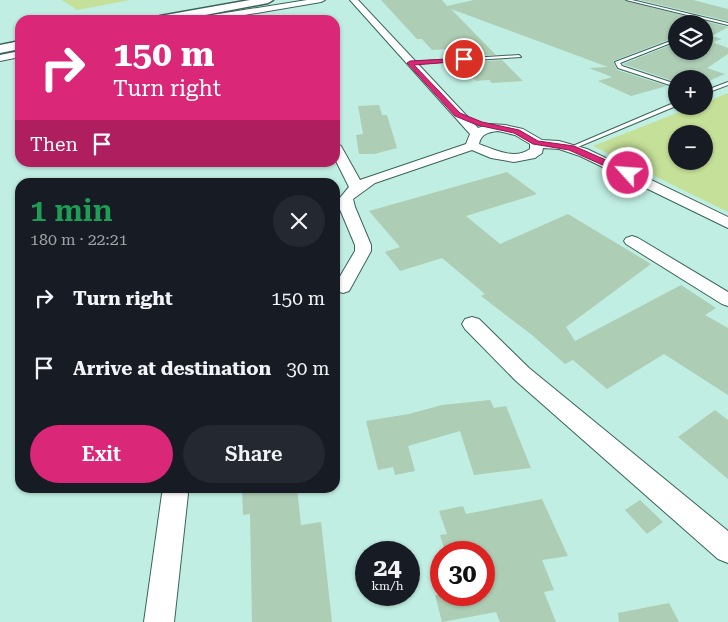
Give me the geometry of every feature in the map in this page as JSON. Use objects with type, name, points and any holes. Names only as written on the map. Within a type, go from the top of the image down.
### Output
[{"type":"street","points":[[193,15],[272,3],[321,0]]},
{"type":"street","points":[[354,0],[458,115],[474,139],[493,154],[520,157],[532,155],[537,150],[536,143]]},
{"type":"street","points":[[221,15],[272,3]]},
{"type":"street","points":[[0,49],[15,46]]},
{"type":"street","points":[[0,58],[15,55]]},
{"type":"street","points":[[458,115],[493,127],[516,131],[536,143],[571,148],[595,157],[728,223]]},
{"type":"street","points":[[343,287],[363,251],[363,245],[347,207],[346,199],[357,188],[474,139],[493,127]]},
{"type":"street","points":[[340,156],[357,188]]},
{"type":"street","points":[[632,241],[728,300]]},
{"type":"street","points":[[472,324],[522,374],[728,549]]},
{"type":"street","points":[[158,622],[175,494]]},
{"type":"lane","points":[[628,0],[686,15]]},
{"type":"lane","points":[[713,21],[728,24]]},
{"type":"lane","points":[[668,43],[616,62],[620,66],[668,83]]},
{"type":"lane","points":[[410,63],[519,56]]},
{"type":"lane","points":[[713,89],[728,83]]},
{"type":"lane","points":[[571,148],[668,107]]},
{"type":"green space","points":[[62,0],[130,0],[77,10]]},
{"type":"green space","points":[[728,93],[728,212],[593,146],[672,115],[713,115],[713,99]]},
{"type":"building","points":[[381,0],[442,0],[447,6],[474,0],[624,0],[682,15],[668,15],[668,40],[613,61],[617,70],[667,86],[631,96],[598,81],[612,77],[589,68],[608,67],[451,9],[496,55],[456,57],[449,49],[432,50],[422,39],[417,39]]},
{"type":"building","points":[[640,0],[693,0],[728,9],[728,21],[713,17],[713,15],[703,15]]},
{"type":"building","points":[[713,23],[728,27],[713,35]]},
{"type":"building","points":[[713,36],[722,39],[713,42]]},
{"type":"building","points":[[713,42],[728,48],[728,54],[707,68],[713,70],[668,70],[668,79],[623,64],[668,46],[668,60],[713,60]]},
{"type":"building","points":[[502,60],[523,81],[492,83],[489,80],[476,81],[461,63]]},
{"type":"building","points":[[713,70],[725,74],[713,79]]},
{"type":"building","points":[[379,105],[382,115],[387,115],[397,148],[374,154],[359,154],[356,135],[363,134],[358,106]]},
{"type":"building","points":[[507,172],[537,194],[466,216],[500,244],[568,214],[651,264],[566,327],[575,341],[681,285],[716,308],[705,315],[728,328],[728,395],[664,354],[607,389],[573,360],[565,364],[532,335],[481,296],[485,294],[442,258],[400,271],[385,252],[400,247],[369,211]]},
{"type":"building","points":[[490,400],[494,408],[506,406],[531,468],[474,475],[460,431],[408,446],[415,471],[395,475],[393,467],[378,470],[366,421],[409,414],[442,405]]},
{"type":"building","points":[[715,410],[728,420],[728,479],[678,437]]},
{"type":"building","points":[[242,493],[298,493],[301,525],[321,522],[332,622],[252,622],[250,514],[243,515]]},
{"type":"building","points":[[542,499],[568,556],[542,560],[554,590],[544,592],[556,622],[500,622],[496,612],[442,622],[438,606],[495,606],[495,541],[442,541],[440,535],[447,534],[439,511],[463,506],[466,514]]},
{"type":"building","points":[[640,500],[663,522],[647,534],[625,510]]},
{"type":"building","points":[[669,603],[679,622],[619,622],[618,613]]},
{"type":"route","points":[[464,59],[410,63],[458,115],[480,124],[516,131],[529,137],[536,143],[571,148],[628,173]]}]
